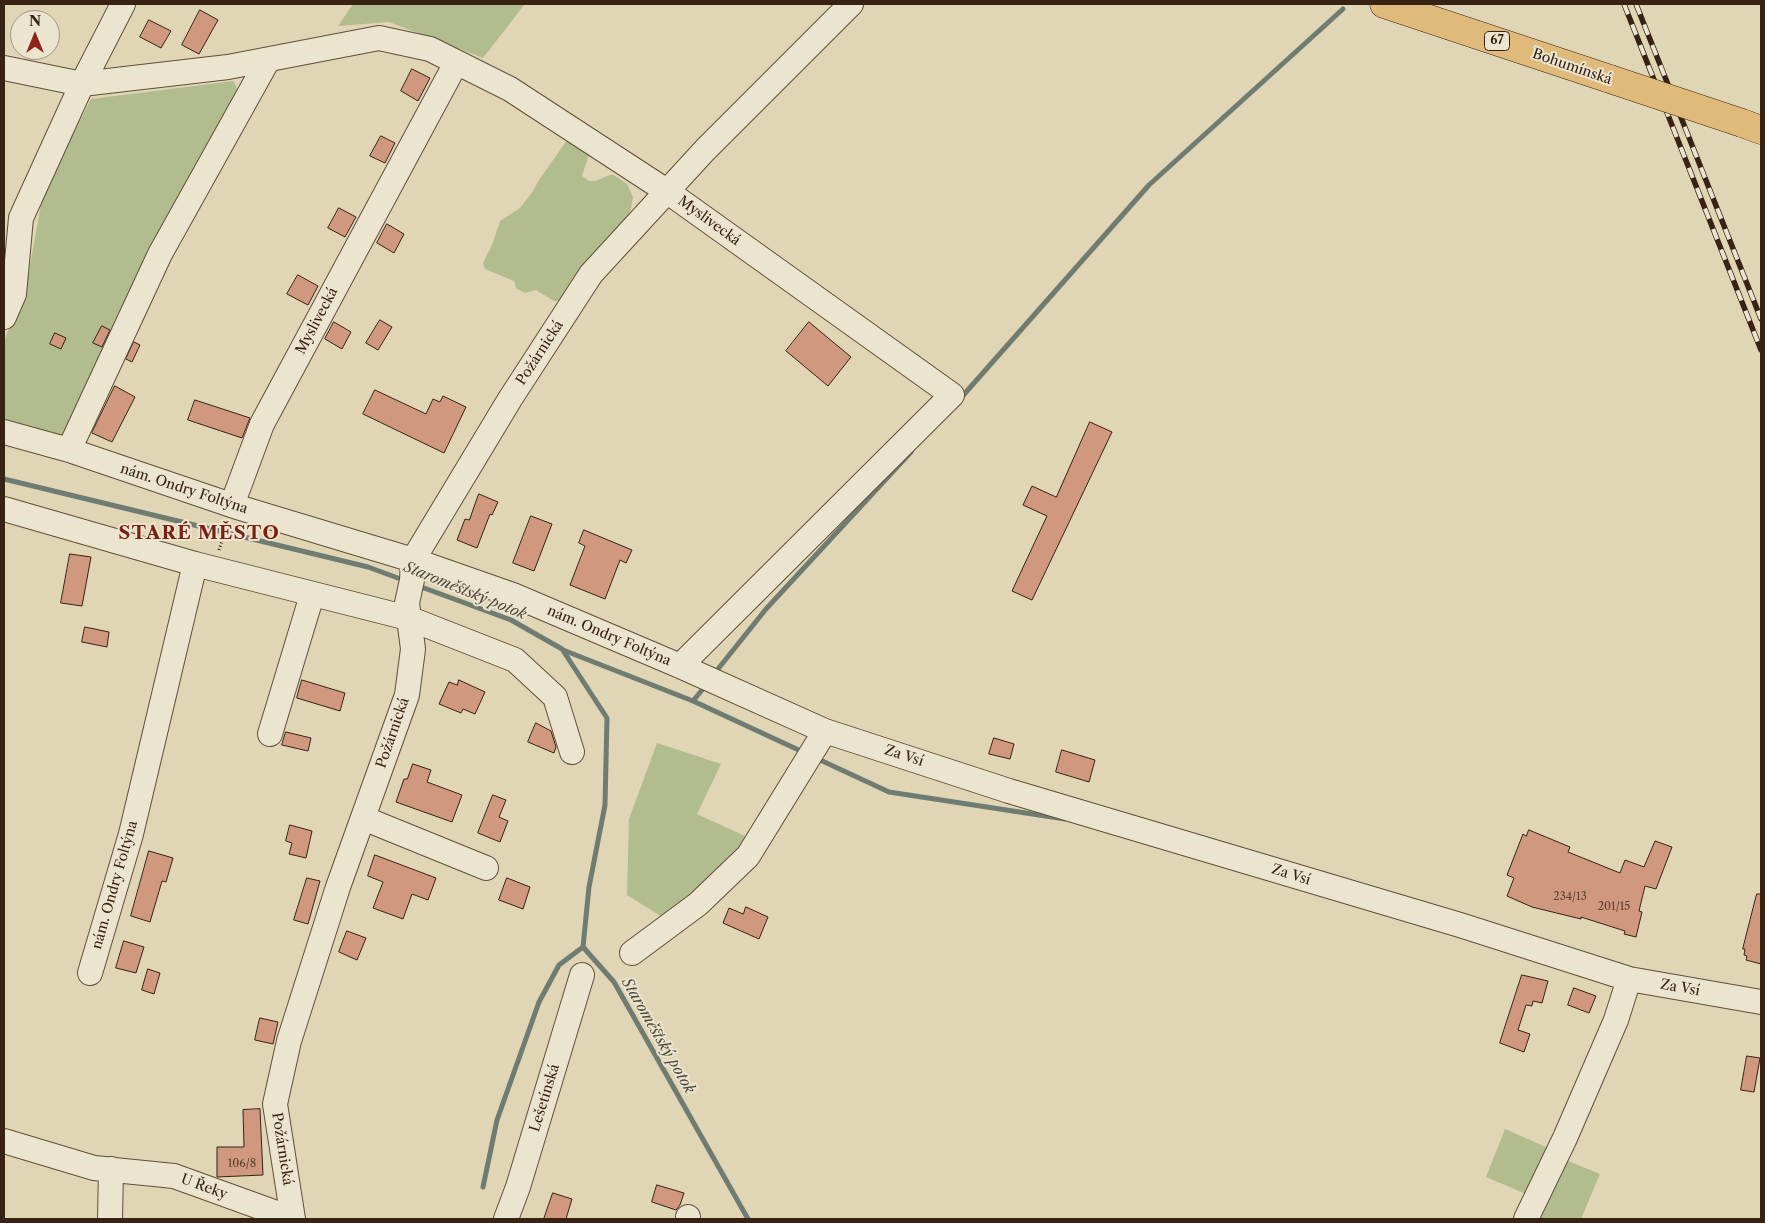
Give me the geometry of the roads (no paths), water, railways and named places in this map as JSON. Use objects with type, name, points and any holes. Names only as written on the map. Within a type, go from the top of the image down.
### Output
[{"type":"main road","name":"Bohumínská","points":[[1384,4],[1752,126]]},
{"type":"street","points":[[4,317],[14,294],[21,218],[82,84],[123,4]]},
{"type":"street","name":"Požárnická","points":[[293,1219],[275,1104],[289,1041],[338,887],[407,695],[413,649],[407,603],[411,577],[510,398],[591,274],[705,150],[852,4]]},
{"type":"street","name":"Myslivecká","points":[[4,68],[82,84],[228,67],[379,38],[430,48],[510,89],[668,192],[952,395],[690,671]]},
{"type":"street","points":[[69,450],[160,254],[268,60]]},
{"type":"street","name":"Myslivecká","points":[[230,514],[262,424],[456,62]]},
{"type":"street","name":"nám. Ondry Foltýna","points":[[4,432],[69,450],[230,514],[411,577],[513,595],[690,671]]},
{"type":"street","points":[[4,509],[194,564],[408,618],[515,660],[555,697],[572,752]]},
{"type":"street","name":"nám. Ondry Foltýna","points":[[90,973],[131,834],[194,564]]},
{"type":"street","points":[[270,734],[312,595]]},
{"type":"street","name":"Za Vsí","points":[[690,671],[825,730],[1009,791],[1450,922],[1629,979],[1761,1002]]},
{"type":"street","points":[[632,953],[698,904],[748,856],[825,730]]},
{"type":"street","points":[[363,818],[486,868]]},
{"type":"street","name":"Lešetínská","points":[[506,1219],[518,1187],[582,975]]},
{"type":"street","points":[[1526,1219],[1565,1138],[1612,1029],[1623,1002],[1629,979]]},
{"type":"street","name":"U Řeky","points":[[4,1141],[94,1168],[174,1176],[293,1219]]},
{"type":"street","points":[[110,1219],[111,1169]]},
{"type":"waterway","points":[[959,400],[1149,185],[1343,9]]},
{"type":"waterway","points":[[718,669],[766,609],[911,452]]},
{"type":"waterway","name":"Staroměstský potok","points":[[4,479],[368,567],[406,581]]},
{"type":"waterway","name":"Staroměstský potok","points":[[416,585],[511,620],[562,649],[607,718],[605,805],[589,887],[583,947],[614,982],[748,1219]]},
{"type":"waterway","points":[[563,650],[693,701],[702,690]]},
{"type":"waterway","points":[[693,701],[803,752]]},
{"type":"waterway","points":[[818,759],[889,792],[1065,819]]},
{"type":"waterway","points":[[483,1187],[497,1120],[539,1002],[559,965],[583,947]]},
{"type":"railway","points":[[1624,4],[1761,350]]},
{"type":"railway","points":[[1636,4],[1761,319]]},
{"type":"district","name":"STARÉ MĚSTO","points":[[199,534]]}]
